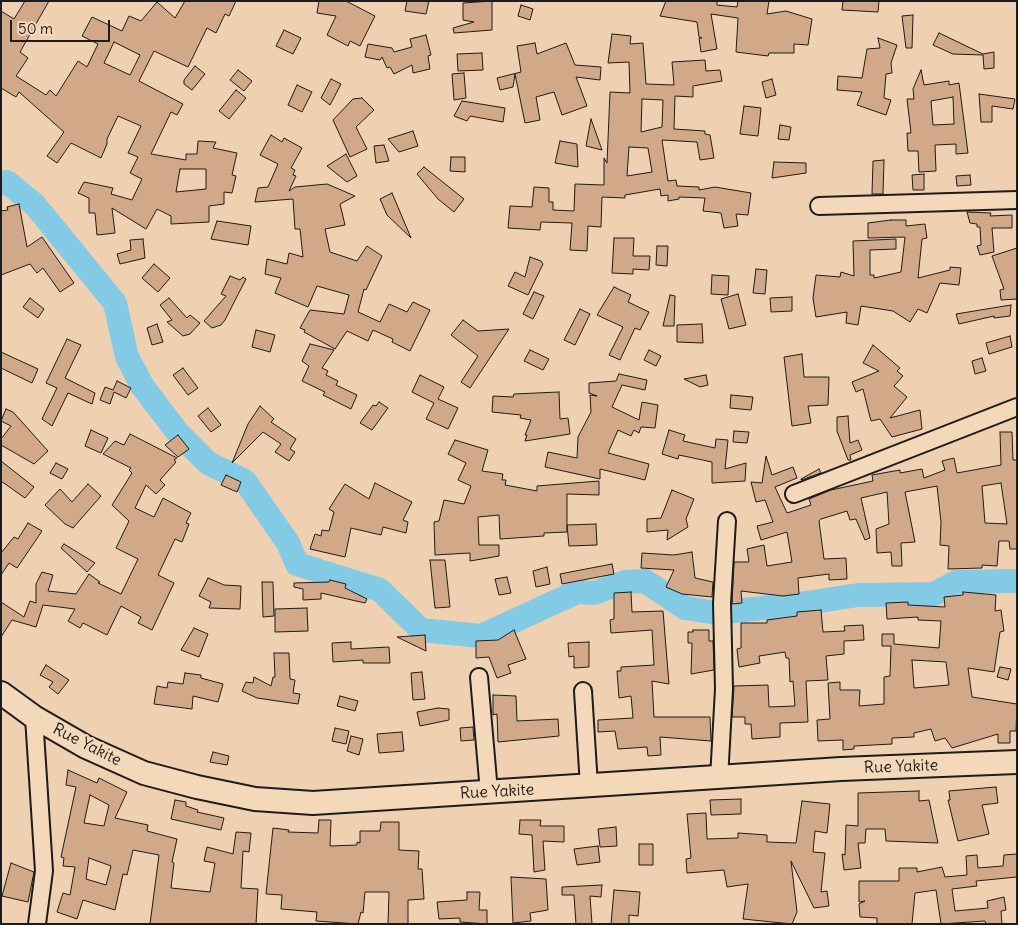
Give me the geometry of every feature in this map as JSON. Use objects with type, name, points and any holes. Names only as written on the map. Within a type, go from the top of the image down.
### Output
[{"type":"main road","name":"Rue Yakite","points":[[1,693],[34,718],[86,747],[144,773],[197,787],[255,799],[312,803],[840,769],[1017,762]]},
{"type":"street","points":[[819,206],[1017,200]]},
{"type":"street","points":[[794,494],[1017,408]]},
{"type":"street","points":[[719,778],[724,689],[722,603],[727,521]]},
{"type":"street","points":[[479,677],[489,792]]},
{"type":"street","points":[[583,691],[589,786]]},
{"type":"street","points":[[34,718],[44,871],[37,924]]},
{"type":"building","points":[[25,1],[49,1],[20,52],[28,58],[16,76],[46,95],[50,90],[56,96],[78,61],[87,67],[98,44],[82,36],[92,17],[122,31],[129,16],[141,21],[157,2],[175,18],[185,1],[236,1],[229,16],[225,14],[216,33],[207,28],[188,67],[154,51],[139,81],[183,104],[177,115],[171,112],[151,154],[186,160],[186,154],[197,154],[198,141],[216,142],[213,148],[237,153],[232,175],[236,176],[232,193],[224,192],[224,204],[209,206],[209,222],[171,224],[171,216],[157,209],[146,229],[112,208],[115,233],[97,235],[95,213],[89,213],[89,198],[78,193],[84,182],[113,188],[111,194],[132,200],[142,179],[130,173],[138,157],[128,153],[141,126],[118,116],[107,139],[107,144],[101,158],[71,143],[57,163],[47,156],[64,132],[19,92],[16,97],[1,88],[1,11],[14,19]],"holes":[[[114,42],[140,55],[130,75],[104,63]],[[180,169],[206,169],[206,189],[176,192]]]},
{"type":"building","points":[[319,1],[346,1],[375,16],[360,46],[350,41],[348,46],[327,35],[336,16],[317,13]]},
{"type":"building","points":[[407,1],[429,1],[426,14],[405,11]]},
{"type":"building","points":[[492,1],[492,30],[454,33],[453,28],[474,22],[463,20],[463,3]]},
{"type":"building","points":[[666,1],[717,1],[717,5],[737,7],[738,1],[769,1],[767,14],[786,11],[812,19],[808,45],[794,44],[794,53],[769,53],[768,56],[736,52],[738,18],[711,14],[717,49],[701,52],[699,38],[702,38],[699,37],[697,22],[660,16]]},
{"type":"building","points":[[843,1],[879,1],[878,12],[842,10]]},
{"type":"building","points":[[521,5],[533,9],[530,20],[518,16]]},
{"type":"building","points":[[913,15],[912,48],[906,48],[902,16]]},
{"type":"building","points":[[284,30],[301,38],[293,54],[276,46]]},
{"type":"building","points":[[939,33],[983,54],[994,52],[994,68],[984,69],[983,55],[953,54],[933,45]]},
{"type":"building","points":[[612,34],[631,36],[630,44],[643,43],[646,84],[674,85],[672,62],[705,60],[706,71],[720,70],[722,81],[693,86],[693,97],[675,96],[674,129],[705,131],[705,134],[710,135],[714,158],[700,160],[697,142],[662,140],[668,181],[676,180],[677,186],[699,187],[699,190],[715,187],[751,193],[748,215],[736,214],[738,226],[724,228],[721,213],[703,211],[705,198],[679,197],[679,199],[668,201],[668,195],[661,196],[660,189],[625,195],[625,198],[602,197],[601,227],[588,226],[587,251],[570,250],[572,223],[541,222],[540,230],[508,228],[510,206],[532,207],[534,187],[549,188],[549,202],[553,202],[553,210],[574,211],[575,184],[604,185],[604,158],[607,163],[610,92],[630,93],[629,62],[608,63]],"holes":[[[642,99],[663,100],[662,127],[641,132]],[[629,147],[648,148],[652,172],[627,176]]]},
{"type":"building","points":[[426,35],[431,55],[428,56],[430,69],[413,73],[412,65],[394,74],[390,67],[387,68],[382,57],[380,60],[365,57],[368,44],[392,48],[394,52],[412,47],[410,39]]},
{"type":"building","points":[[878,38],[897,45],[891,63],[892,73],[886,74],[884,98],[891,100],[886,115],[857,105],[862,92],[837,90],[838,76],[862,78],[867,49],[880,48]]},
{"type":"building","points":[[535,43],[537,54],[566,43],[575,65],[601,67],[600,80],[576,77],[587,106],[562,115],[554,92],[536,97],[540,120],[525,123],[515,74],[513,87],[500,90],[497,78],[521,72],[517,46]]},
{"type":"building","points":[[482,53],[483,70],[458,71],[457,54]]},
{"type":"building","points":[[195,66],[205,74],[192,90],[184,84],[184,80]]},
{"type":"building","points":[[238,70],[252,81],[244,91],[230,80]]},
{"type":"building","points":[[921,70],[924,85],[949,81],[949,85],[959,83],[968,153],[956,154],[956,144],[935,145],[936,171],[919,172],[918,151],[908,151],[907,133],[911,133],[907,99],[914,99],[913,89]],"holes":[[[953,97],[954,124],[933,125],[931,101]]]},
{"type":"building","points":[[464,73],[466,98],[454,100],[452,74]]},
{"type":"building","points":[[331,79],[341,84],[330,105],[321,98]]},
{"type":"building","points":[[772,79],[776,95],[766,98],[762,82]]},
{"type":"building","points":[[297,85],[312,92],[302,112],[288,105]]},
{"type":"building","points":[[236,90],[246,98],[229,119],[219,111]]},
{"type":"building","points":[[979,94],[1015,99],[1013,109],[992,106],[992,122],[981,122]]},
{"type":"building","points":[[362,98],[374,110],[356,127],[367,149],[350,157],[333,120],[353,99]]},
{"type":"building","points":[[462,101],[505,108],[503,122],[470,116],[467,121],[454,116]]},
{"type":"building","points":[[744,106],[761,108],[758,136],[740,134]]},
{"type":"building","points":[[591,119],[602,150],[586,146]]},
{"type":"building","points":[[780,125],[791,127],[789,140],[778,139]]},
{"type":"building","points":[[413,131],[418,146],[399,152],[388,139]]},
{"type":"building","points":[[271,135],[282,142],[284,138],[302,148],[291,168],[295,170],[293,175],[296,176],[289,191],[295,187],[327,184],[355,196],[340,204],[345,225],[325,229],[330,252],[357,261],[367,246],[382,256],[366,290],[364,289],[358,312],[380,322],[389,304],[407,312],[413,302],[430,310],[410,351],[392,342],[393,339],[373,330],[368,341],[347,331],[335,349],[300,328],[310,310],[344,314],[349,295],[317,286],[308,307],[275,293],[281,278],[265,274],[267,259],[287,264],[289,253],[303,257],[300,229],[295,229],[293,199],[255,202],[258,188],[268,187],[278,164],[260,155]]},
{"type":"building","points":[[560,141],[577,144],[578,167],[555,163]]},
{"type":"building","points":[[384,145],[389,161],[376,163],[374,146]]},
{"type":"building","points":[[346,154],[357,176],[347,182],[327,166]]},
{"type":"building","points":[[451,157],[465,157],[465,172],[450,171]]},
{"type":"building","points":[[884,160],[883,194],[872,194],[873,161]]},
{"type":"building","points":[[774,162],[806,163],[806,173],[772,178]]},
{"type":"building","points":[[424,167],[464,199],[454,212],[438,199],[417,174]]},
{"type":"building","points":[[924,174],[924,190],[913,190],[912,175]]},
{"type":"building","points":[[970,175],[971,185],[957,186],[956,176]]},
{"type":"building","points":[[392,193],[411,238],[387,215],[380,199]]},
{"type":"building","points":[[19,204],[27,247],[42,237],[74,283],[60,292],[43,268],[37,273],[30,264],[1,275],[1,211],[8,210],[7,207]]},
{"type":"building","points":[[967,212],[991,213],[990,216],[1012,215],[1012,228],[992,228],[994,252],[980,255],[977,246],[981,245],[980,227],[977,227],[977,224],[970,223]]},
{"type":"building","points":[[906,220],[906,226],[925,224],[927,238],[922,239],[918,278],[950,270],[950,267],[961,268],[959,285],[940,283],[927,313],[918,309],[910,322],[893,311],[861,306],[858,325],[846,323],[847,312],[816,317],[813,298],[816,275],[840,277],[841,272],[854,276],[853,241],[896,239],[896,249],[870,250],[870,275],[874,275],[874,278],[901,272],[905,237],[868,238],[868,223]]},
{"type":"building","points":[[217,221],[251,226],[248,245],[211,239]]},
{"type":"building","points":[[614,238],[634,238],[633,256],[650,256],[649,270],[633,269],[633,274],[612,273]]},
{"type":"building","points":[[143,239],[145,258],[120,264],[117,254],[131,250],[130,240]]},
{"type":"building","points":[[657,246],[668,246],[667,266],[656,265]]},
{"type":"building","points":[[1017,248],[1017,299],[1001,300],[1000,290],[1004,289],[992,256]]},
{"type":"building","points":[[530,257],[541,261],[543,264],[528,295],[508,286],[515,272],[525,277]]},
{"type":"building","points":[[154,264],[170,278],[158,292],[142,278]]},
{"type":"building","points":[[756,269],[767,270],[765,294],[753,293]]},
{"type":"building","points":[[712,275],[729,276],[728,295],[711,294]]},
{"type":"building","points":[[230,276],[240,280],[243,277],[246,279],[225,320],[221,325],[212,328],[204,321],[226,296],[221,294]]},
{"type":"building","points":[[614,287],[631,295],[628,302],[649,312],[640,330],[635,328],[620,360],[609,355],[623,327],[597,315]]},
{"type":"building","points":[[534,292],[544,296],[533,319],[523,314]]},
{"type":"building","points":[[738,294],[746,325],[729,329],[721,299]]},
{"type":"building","points":[[670,295],[675,296],[674,326],[663,326]]},
{"type":"building","points":[[792,297],[792,311],[771,312],[770,298]]},
{"type":"building","points":[[30,298],[44,309],[38,318],[23,307]]},
{"type":"building","points":[[169,298],[187,318],[190,315],[200,323],[190,334],[183,336],[167,322],[172,320],[160,305]]},
{"type":"building","points":[[1011,305],[1010,316],[994,318],[994,316],[959,324],[956,314]]},
{"type":"building","points":[[580,309],[590,314],[575,345],[564,340]]},
{"type":"building","points":[[463,320],[478,331],[509,329],[470,388],[461,382],[478,356],[451,335]]},
{"type":"building","points":[[157,324],[163,342],[152,345],[147,328]]},
{"type":"building","points":[[702,324],[703,343],[677,342],[677,325]]},
{"type":"building","points":[[256,330],[275,335],[270,352],[252,347]]},
{"type":"building","points":[[1010,336],[1012,347],[989,354],[986,343]]},
{"type":"building","points":[[67,339],[81,345],[65,378],[95,393],[92,404],[68,393],[52,426],[42,419],[57,388],[46,383]]},
{"type":"building","points":[[310,344],[334,350],[322,368],[328,371],[326,375],[338,381],[336,385],[357,395],[351,409],[323,395],[325,392],[302,381],[309,366],[302,361]]},
{"type":"building","points":[[873,345],[900,368],[897,371],[903,376],[894,386],[907,397],[890,418],[920,410],[922,429],[892,437],[880,419],[871,421],[863,389],[856,392],[852,382],[879,371],[863,363]]},
{"type":"building","points":[[530,350],[549,359],[543,370],[524,361]]},
{"type":"building","points":[[649,350],[661,356],[656,366],[644,360]]},
{"type":"building","points":[[1,352],[38,369],[32,383],[1,368]]},
{"type":"building","points":[[802,354],[804,377],[829,377],[828,405],[808,406],[811,423],[792,426],[784,357]]},
{"type":"building","points":[[982,358],[986,371],[975,374],[972,361]]},
{"type":"building","points":[[183,368],[198,388],[188,395],[173,375]]},
{"type":"building","points":[[619,374],[647,380],[645,390],[622,385],[612,407],[639,420],[642,402],[658,405],[655,428],[641,427],[639,433],[634,430],[631,436],[618,430],[608,453],[649,464],[645,480],[600,469],[600,479],[545,467],[548,452],[577,458],[578,437],[591,412],[590,395],[597,396],[589,393],[589,383],[616,381]]},
{"type":"building","points":[[420,375],[444,387],[438,399],[458,408],[448,429],[426,419],[434,403],[412,392]]},
{"type":"building","points":[[706,375],[708,385],[700,387],[684,379]]},
{"type":"building","points":[[117,381],[131,388],[126,398],[114,392],[110,404],[100,400],[105,387],[113,390]]},
{"type":"building","points":[[559,392],[560,419],[568,418],[570,434],[525,441],[527,435],[525,435],[531,420],[520,418],[521,415],[492,412],[493,396],[513,397],[514,394]]},
{"type":"building","points":[[731,395],[753,397],[751,410],[730,408]]},
{"type":"building","points":[[379,402],[388,408],[372,430],[360,423],[373,405],[376,406]]},
{"type":"building","points":[[260,406],[274,419],[271,422],[296,439],[290,449],[295,452],[289,461],[275,452],[281,444],[263,432],[232,463],[248,424]]},
{"type":"building","points":[[208,408],[221,425],[211,432],[198,416]]},
{"type":"building","points":[[6,409],[13,412],[48,451],[34,464],[1,445],[1,439],[11,426],[1,421]]},
{"type":"building","points":[[848,416],[850,443],[858,440],[862,450],[850,455],[851,460],[848,460],[837,431],[837,417]]},
{"type":"building","points":[[91,430],[108,438],[101,453],[85,446]]},
{"type":"building","points":[[669,430],[685,435],[683,441],[715,448],[716,439],[728,440],[725,469],[746,463],[745,481],[712,483],[712,462],[679,455],[678,459],[662,454]]},
{"type":"building","points":[[734,431],[749,432],[747,443],[733,442]]},
{"type":"building","points":[[1000,432],[1012,432],[1013,460],[1017,460],[1017,549],[1010,549],[1009,541],[999,541],[997,566],[982,565],[982,568],[948,569],[949,546],[940,545],[941,522],[937,486],[905,492],[915,542],[901,543],[902,566],[892,566],[891,552],[877,553],[876,529],[889,524],[887,492],[861,498],[870,538],[865,540],[856,519],[850,520],[847,511],[819,521],[824,559],[846,558],[847,579],[829,580],[829,574],[798,578],[799,594],[783,596],[741,591],[742,603],[732,604],[734,562],[749,562],[747,549],[764,545],[767,566],[792,562],[787,532],[761,540],[757,526],[773,522],[765,500],[756,502],[751,482],[762,483],[766,456],[772,475],[793,467],[797,478],[775,487],[787,513],[811,505],[809,499],[831,490],[873,481],[872,475],[900,470],[900,473],[922,469],[924,478],[945,470],[942,461],[954,458],[957,473],[1001,465]],"holes":[[[1001,483],[1007,524],[985,523],[982,486]]]},
{"type":"building","points":[[130,434],[177,458],[174,460],[176,462],[160,480],[165,485],[156,494],[146,485],[135,508],[154,517],[163,498],[191,513],[186,523],[189,524],[182,542],[175,539],[158,575],[174,583],[152,630],[138,623],[141,617],[121,606],[107,635],[83,623],[80,628],[68,621],[75,609],[43,605],[36,627],[12,620],[1,637],[1,602],[24,617],[30,601],[36,603],[36,584],[42,572],[53,575],[48,591],[76,594],[89,574],[100,582],[98,583],[121,594],[138,559],[116,548],[129,521],[112,505],[132,473],[129,470],[131,468],[103,454],[115,441],[124,445]]},
{"type":"building","points":[[178,435],[189,449],[178,457],[165,445]]},
{"type":"building","points":[[455,440],[488,450],[482,471],[503,474],[502,480],[506,480],[505,485],[537,491],[537,486],[599,481],[599,495],[567,494],[567,532],[544,533],[544,536],[500,539],[499,515],[478,517],[479,545],[499,545],[499,556],[470,561],[470,553],[435,555],[434,522],[439,521],[444,500],[464,504],[471,486],[458,480],[466,463],[448,454]]},
{"type":"building","points":[[1,461],[34,487],[25,498],[1,481]]},
{"type":"building","points":[[56,463],[68,469],[62,479],[50,473]]},
{"type":"building","points":[[819,469],[821,473],[801,480],[801,479]]},
{"type":"building","points":[[226,475],[241,482],[237,492],[221,485]]},
{"type":"building","points":[[375,483],[412,502],[403,520],[408,522],[406,533],[383,527],[381,535],[351,528],[345,557],[310,549],[315,534],[321,536],[322,530],[329,531],[334,512],[329,509],[345,484],[369,499]]},
{"type":"building","points":[[88,484],[101,496],[73,528],[65,524],[45,505],[60,489],[72,502]]},
{"type":"building","points":[[672,490],[694,499],[686,519],[688,527],[667,540],[668,530],[647,532],[647,519],[661,518]]},
{"type":"building","points":[[28,523],[42,531],[17,568],[9,563],[1,575],[1,553],[14,537],[18,539]]},
{"type":"building","points":[[596,524],[597,545],[569,546],[567,525]]},
{"type":"building","points":[[64,544],[95,563],[87,572],[61,548]]},
{"type":"building","points":[[692,552],[695,578],[713,582],[712,597],[682,594],[666,587],[674,570],[641,568],[642,553],[674,555]]},
{"type":"building","points":[[430,560],[445,560],[450,607],[435,608]]},
{"type":"building","points":[[612,564],[614,574],[562,584],[560,574]]},
{"type":"building","points":[[547,567],[550,584],[536,587],[533,571]]},
{"type":"building","points":[[507,577],[511,593],[499,595],[495,579]]},
{"type":"building","points":[[208,578],[224,585],[241,586],[240,609],[209,608],[211,602],[199,596]]},
{"type":"building","points":[[330,580],[346,584],[345,588],[367,599],[365,603],[321,593],[321,599],[303,600],[303,589],[294,587],[294,583],[329,582]]},
{"type":"building","points":[[262,582],[273,582],[274,616],[263,617]]},
{"type":"building","points":[[631,592],[632,612],[663,611],[669,684],[652,681],[654,717],[710,717],[711,741],[660,737],[661,755],[648,756],[647,747],[618,749],[615,731],[598,732],[598,720],[633,718],[631,696],[619,698],[617,671],[621,671],[621,667],[654,665],[652,630],[611,633],[610,620],[614,619],[614,593]]},
{"type":"building","points":[[963,592],[996,595],[995,611],[1001,610],[1004,631],[1000,632],[994,672],[968,668],[972,697],[1017,704],[1016,731],[1010,731],[1010,743],[998,743],[998,734],[952,748],[945,738],[935,741],[931,729],[914,733],[914,737],[892,738],[892,744],[854,746],[854,749],[843,750],[843,740],[818,741],[817,720],[830,719],[828,683],[840,682],[840,690],[860,690],[859,706],[884,704],[884,677],[890,676],[891,646],[882,646],[882,634],[894,634],[894,644],[939,648],[941,621],[918,620],[918,617],[887,619],[886,603],[908,602],[908,605],[945,607],[944,597],[963,595]],"holes":[[[912,660],[946,662],[949,685],[914,688]]]},
{"type":"building","points":[[307,608],[308,631],[275,632],[275,609]]},
{"type":"building","points":[[821,610],[823,632],[845,631],[844,626],[863,625],[864,640],[844,641],[844,654],[826,656],[828,680],[806,681],[808,722],[780,723],[780,737],[752,739],[751,724],[745,724],[745,717],[732,717],[734,686],[768,685],[769,707],[795,706],[793,681],[790,682],[789,658],[786,658],[785,652],[759,656],[760,663],[739,667],[737,649],[741,648],[741,623],[767,623],[767,620],[797,616],[797,612]]},
{"type":"building","points":[[194,628],[208,634],[199,657],[181,650]]},
{"type":"building","points":[[514,630],[526,659],[508,665],[511,673],[497,678],[489,657],[476,658],[476,641],[498,640]]},
{"type":"building","points":[[693,630],[709,630],[709,641],[713,641],[714,670],[691,674],[692,643],[688,643],[688,632],[693,632]]},
{"type":"building","points":[[425,635],[426,651],[397,637]]},
{"type":"building","points":[[351,642],[351,649],[389,647],[390,663],[363,663],[363,660],[333,662],[332,643]]},
{"type":"building","points":[[589,642],[589,667],[574,668],[574,656],[569,657],[568,643]]},
{"type":"building","points":[[274,653],[289,653],[290,679],[295,680],[293,693],[300,694],[298,704],[257,698],[242,691],[246,682],[253,683],[254,677],[271,686],[273,677],[275,677]]},
{"type":"building","points":[[46,665],[69,680],[58,694],[49,687],[53,682],[40,675]]},
{"type":"building","points":[[1000,667],[1011,669],[1008,680],[997,677]]},
{"type":"building","points":[[422,672],[425,699],[413,700],[411,673]]},
{"type":"building","points":[[185,673],[201,675],[201,678],[223,684],[218,702],[193,696],[192,709],[154,704],[157,686],[167,688],[168,682],[183,684]]},
{"type":"building","points":[[493,695],[516,696],[517,721],[558,719],[559,736],[498,742],[497,714],[493,715]]},
{"type":"building","points":[[340,696],[358,701],[355,711],[337,706]]},
{"type":"building","points":[[438,708],[449,709],[449,720],[420,726],[417,712]]},
{"type":"building","points":[[473,727],[474,740],[461,741],[460,728]]},
{"type":"building","points":[[335,728],[349,731],[346,744],[332,741]]},
{"type":"building","points":[[402,732],[404,751],[379,753],[377,734]]},
{"type":"building","points":[[351,736],[363,739],[359,755],[347,751]]},
{"type":"building","points":[[213,752],[229,756],[227,765],[210,762]]},
{"type":"building","points":[[68,770],[97,783],[99,778],[127,792],[115,818],[148,825],[147,831],[177,839],[172,862],[174,863],[171,888],[210,892],[215,863],[204,861],[207,847],[233,854],[236,832],[251,833],[249,852],[243,851],[241,888],[258,889],[256,924],[150,924],[159,855],[133,850],[127,875],[123,874],[115,910],[83,900],[77,919],[57,912],[63,893],[70,895],[75,867],[63,866],[64,858],[61,857],[76,787],[66,785]],"holes":[[[90,795],[109,805],[104,826],[84,823]],[[89,858],[111,866],[106,885],[86,879]]]},
{"type":"building","points":[[996,787],[998,803],[982,805],[989,834],[958,841],[948,800],[950,800],[949,791]]},
{"type":"building","points":[[919,791],[919,801],[929,800],[938,843],[886,841],[885,829],[866,829],[865,843],[858,843],[861,868],[844,870],[842,854],[845,855],[846,825],[858,826],[858,793]]},
{"type":"building","points":[[741,799],[741,814],[711,815],[710,800]]},
{"type":"building","points":[[175,800],[186,802],[186,806],[198,810],[197,812],[224,818],[221,830],[171,819]]},
{"type":"building","points":[[802,801],[830,804],[827,833],[815,831],[813,852],[825,853],[821,892],[827,891],[829,906],[814,908],[791,861],[797,912],[792,924],[743,919],[748,884],[727,887],[724,870],[687,873],[686,859],[691,858],[687,814],[706,813],[707,839],[738,838],[738,833],[767,835],[767,842],[796,843]]},
{"type":"building","points":[[319,820],[331,820],[330,846],[357,845],[357,842],[360,843],[360,831],[380,831],[381,822],[399,822],[399,850],[419,851],[418,869],[422,869],[424,899],[408,900],[408,924],[388,924],[389,892],[365,892],[363,913],[361,912],[358,924],[316,921],[317,912],[281,909],[282,895],[266,894],[273,828],[289,830],[288,832],[318,833]]},
{"type":"building","points":[[520,820],[541,820],[540,826],[564,826],[564,842],[543,841],[545,870],[534,872],[532,835],[519,834]]},
{"type":"building","points":[[616,827],[617,846],[600,847],[598,829]]},
{"type":"building","points":[[639,844],[653,844],[653,865],[639,865]]},
{"type":"building","points":[[598,846],[600,862],[577,865],[574,849]]},
{"type":"building","points":[[1017,854],[1017,877],[976,881],[977,886],[952,889],[955,911],[988,908],[987,901],[1004,897],[1006,910],[1001,911],[1002,924],[986,924],[985,921],[941,924],[936,890],[915,893],[912,924],[877,924],[877,918],[860,917],[859,904],[865,901],[859,902],[859,881],[899,881],[899,868],[917,868],[917,872],[942,867],[945,877],[967,875],[966,856],[977,855],[978,868],[1003,866],[1004,855]]},
{"type":"building","points":[[11,863],[34,872],[28,902],[2,896]]},
{"type":"building","points":[[511,877],[546,879],[548,910],[530,913],[531,921],[513,923]]},
{"type":"building","points":[[602,885],[601,897],[590,896],[592,924],[576,924],[574,895],[562,895],[562,887]]},
{"type":"building","points":[[614,890],[640,892],[638,916],[629,915],[629,924],[611,924]]},
{"type":"building","points":[[467,892],[480,892],[479,910],[487,910],[487,924],[460,922],[460,918],[439,919],[437,902],[467,900]]},
{"type":"waterway","points":[[1,183],[7,182],[34,204],[115,303],[127,357],[143,387],[178,433],[208,463],[245,481],[288,543],[297,564],[380,590],[421,630],[481,636],[577,592],[594,593],[625,582],[645,581],[685,608],[717,613],[858,595],[934,594],[956,582],[1017,581]]}]
